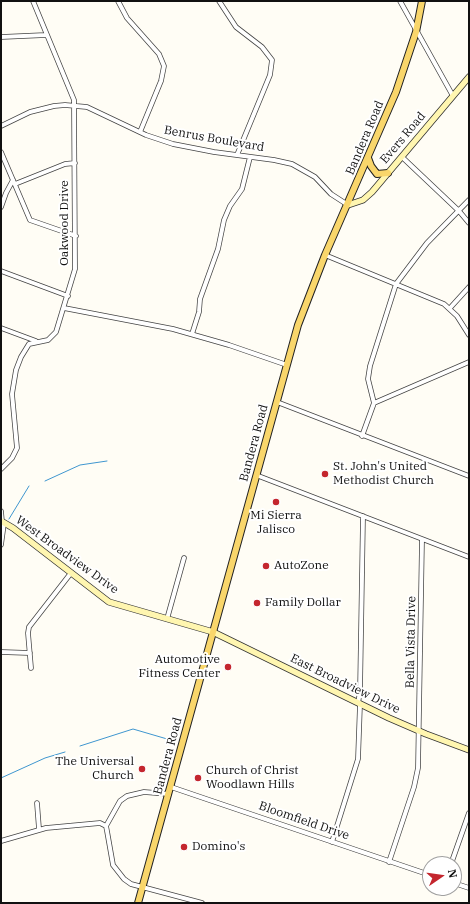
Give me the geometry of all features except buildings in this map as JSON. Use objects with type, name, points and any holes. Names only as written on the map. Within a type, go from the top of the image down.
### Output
[{"type":"main road","name":"Bandera Road","points":[[138,903],[305,305],[325,255],[396,92],[416,32],[422,1]]},
{"type":"main road","points":[[368,158],[371,166],[377,174],[388,173]]},
{"type":"street","name":"Oakwood Drive","points":[[1,469],[12,458],[16,448],[17,436],[12,403],[16,370],[25,348],[29,344],[51,338],[56,332],[75,269],[75,105],[73,96],[46,35],[33,1]]},
{"type":"street","points":[[118,1],[127,18],[159,54],[164,66],[161,81],[140,132]]},
{"type":"street","points":[[219,1],[236,27],[262,47],[272,60],[270,75],[237,155]]},
{"type":"street","points":[[400,1],[453,96]]},
{"type":"street","points":[[1,37],[46,35]]},
{"type":"street","name":"Evers Road","points":[[348,205],[355,204],[365,199],[469,77]]},
{"type":"street","name":"Benrus Boulevard","points":[[1,126],[42,108],[75,105],[100,112],[140,132],[173,144],[283,162],[300,168],[315,177],[336,198],[348,205]]},
{"type":"street","points":[[1,152],[30,220],[76,236]]},
{"type":"street","points":[[192,334],[199,312],[200,299],[218,249],[224,220],[230,206],[242,189],[250,157]]},
{"type":"street","points":[[402,157],[459,211],[469,223]]},
{"type":"street","points":[[1,207],[6,193],[14,182],[65,164],[75,163]]},
{"type":"street","points":[[362,436],[374,403],[368,379],[368,372],[396,284],[426,243],[469,200]]},
{"type":"street","points":[[325,255],[428,296],[450,308],[458,316],[469,335]]},
{"type":"street","points":[[1,271],[68,296]]},
{"type":"street","points":[[450,308],[469,287]]},
{"type":"street","points":[[64,308],[160,326],[192,334],[287,365]]},
{"type":"street","points":[[1,328],[36,341]]},
{"type":"street","points":[[374,403],[469,362]]},
{"type":"street","points":[[277,402],[469,476]]},
{"type":"street","points":[[256,476],[469,557]]},
{"type":"street","points":[[1,511],[1,545]]},
{"type":"street","points":[[332,842],[358,759],[363,516]]},
{"type":"street","name":"West Broadview Drive","points":[[2,522],[110,602],[213,632]]},
{"type":"street","name":"Bella Vista Drive","points":[[389,862],[414,787],[419,759],[422,539]]},
{"type":"street","points":[[166,619],[184,558]]},
{"type":"street","points":[[31,668],[28,633],[29,627],[71,573]]},
{"type":"street","name":"East Broadview Drive","points":[[213,632],[359,704],[420,732],[469,750]]},
{"type":"street","points":[[1,652],[30,653]]},
{"type":"street","name":"Bloomfield Drive","points":[[170,787],[422,872]]},
{"type":"street","points":[[169,794],[144,792],[127,796],[120,801],[106,826],[109,836],[111,858],[116,870],[127,882],[202,903]]},
{"type":"street","points":[[37,803],[39,829]]},
{"type":"street","points":[[454,856],[469,813]]},
{"type":"street","points":[[1,841],[39,829],[90,823],[100,823],[106,826]]},
{"type":"waterway","points":[[45,481],[80,465],[107,461]]},
{"type":"waterway","points":[[9,519],[29,486]]},
{"type":"waterway","points":[[80,746],[133,729],[174,741]]},
{"type":"waterway","points":[[1,778],[45,758],[65,752]]},
{"type":"place","name":"St. John's United Methodist Church","points":[[325,474]]},
{"type":"place","name":"Mi Sierra Jalisco","points":[[276,502]]},
{"type":"place","name":"AutoZone","points":[[266,566]]},
{"type":"place","name":"Family Dollar","points":[[257,603]]},
{"type":"place","name":"Automotive Fitness Center","points":[[228,667]]},
{"type":"place","name":"The Universal Church","points":[[142,769]]},
{"type":"place","name":"Church of Christ Woodlawn Hills","points":[[198,778]]},
{"type":"place","name":"Domino's","points":[[184,847]]}]
